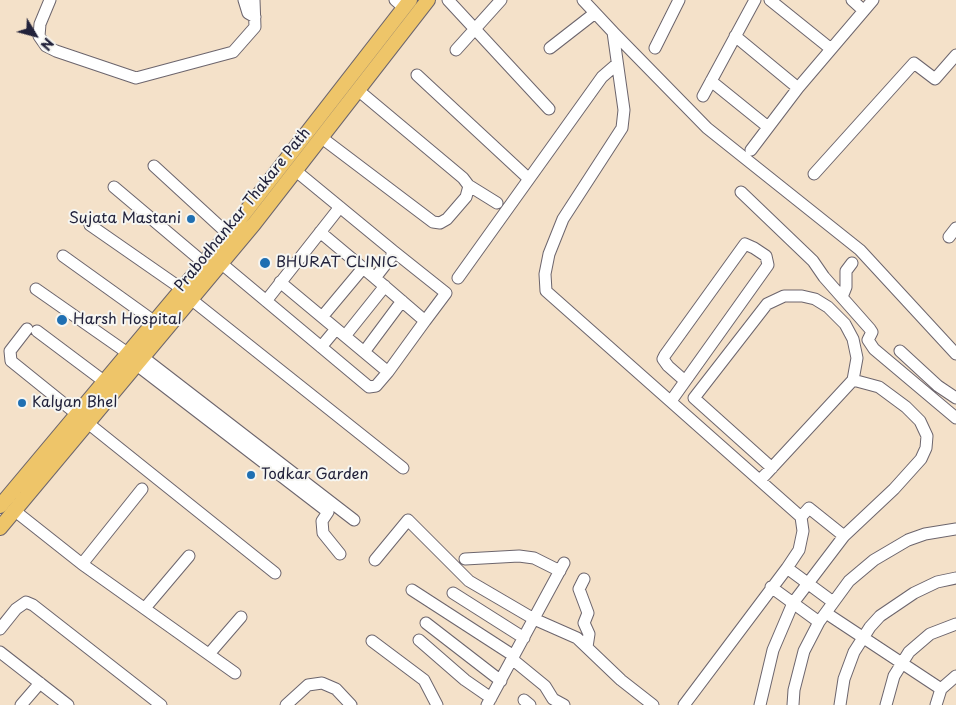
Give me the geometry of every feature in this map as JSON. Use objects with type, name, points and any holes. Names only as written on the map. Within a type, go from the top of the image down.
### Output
[{"type":"main road","name":"Prabodhankar Thakare Path","points":[[1,503],[78,415],[228,234],[249,220],[296,171],[428,0]]},
{"type":"main road","name":"Prabodhankar Thakare Path","points":[[0,528],[222,264],[249,220],[403,3]]},
{"type":"street","points":[[50,0],[40,24],[39,36],[46,46],[136,78],[233,52],[255,28],[254,0]]},
{"type":"street","points":[[244,0],[248,13],[255,17]]},
{"type":"street","points":[[448,0],[549,109]]},
{"type":"street","points":[[456,50],[501,0]]},
{"type":"street","points":[[583,0],[707,128],[860,250],[956,354]]},
{"type":"street","points":[[655,48],[679,0]]},
{"type":"street","points":[[703,96],[755,0]]},
{"type":"street","points":[[770,0],[830,49]]},
{"type":"street","points":[[852,0],[863,10]]},
{"type":"street","points":[[751,150],[798,88],[873,0]]},
{"type":"street","points":[[550,48],[595,13]]},
{"type":"street","points":[[613,32],[624,110],[622,128],[563,219],[549,254],[545,274],[546,291],[761,479],[801,517],[803,531],[799,550],[787,568],[684,705]]},
{"type":"street","points":[[735,36],[798,88]]},
{"type":"street","points":[[814,174],[914,63],[935,79],[956,55]]},
{"type":"street","points":[[458,278],[602,77],[617,64]]},
{"type":"street","points":[[418,75],[528,179]]},
{"type":"street","points":[[711,80],[768,128]]},
{"type":"street","points":[[358,91],[468,185],[496,203]]},
{"type":"street","points":[[322,138],[433,222],[440,223],[447,219],[466,197],[468,185]]},
{"type":"street","points":[[154,166],[228,234]]},
{"type":"street","points":[[222,264],[369,387],[376,386],[388,372],[446,293],[296,171]]},
{"type":"street","points":[[114,187],[204,263]]},
{"type":"street","points":[[741,192],[801,247],[870,328],[872,332],[868,340],[874,350],[956,418]]},
{"type":"street","points":[[266,301],[340,207]]},
{"type":"street","points":[[90,225],[182,289]]},
{"type":"street","points":[[320,232],[425,321]]},
{"type":"street","points":[[671,401],[685,382],[768,265],[766,256],[754,248],[745,244],[664,355],[663,359],[668,366],[685,382]]},
{"type":"street","points":[[375,278],[392,256],[392,250]]},
{"type":"street","points":[[63,256],[155,322]]},
{"type":"street","points":[[842,297],[846,287],[846,271],[852,263]]},
{"type":"street","points":[[322,317],[363,268]]},
{"type":"street","points":[[280,282],[388,372]]},
{"type":"street","points":[[321,347],[340,332],[385,286]]},
{"type":"street","points":[[36,289],[129,354]]},
{"type":"street","points":[[761,479],[772,468],[853,380],[857,358],[853,339],[844,324],[828,306],[815,299],[802,296],[784,296],[767,304],[694,398],[772,468]]},
{"type":"street","points":[[192,300],[403,468]]},
{"type":"street","points":[[364,352],[402,301]]},
{"type":"street","points":[[78,415],[10,361],[10,351],[32,330],[105,382]]},
{"type":"street","points":[[900,351],[938,386],[956,398]]},
{"type":"street","points":[[141,362],[354,520]]},
{"type":"street","points":[[141,362],[328,512],[322,521],[322,533],[340,554]]},
{"type":"street","points":[[760,705],[773,650],[793,603],[844,536],[894,489],[921,459],[926,448],[927,436],[920,421],[906,406],[879,387],[853,380]]},
{"type":"street","points":[[89,424],[275,573]]},
{"type":"street","points":[[82,564],[142,489]]},
{"type":"street","points":[[801,517],[809,508],[844,536]]},
{"type":"street","points":[[15,511],[82,564],[235,673]]},
{"type":"street","points":[[376,560],[408,520],[469,581],[534,619],[562,630],[587,647],[621,680],[653,705]]},
{"type":"street","points":[[793,705],[794,690],[804,651],[822,617],[859,572],[890,549],[925,534],[956,529]]},
{"type":"street","points":[[145,608],[189,556]]},
{"type":"street","points":[[419,640],[489,702],[562,567],[534,558],[520,556],[465,559]]},
{"type":"street","points":[[787,568],[833,602]]},
{"type":"street","points":[[840,705],[848,667],[862,638],[880,616],[902,600],[926,587],[956,578]]},
{"type":"street","points":[[584,579],[579,590],[588,613],[584,623],[589,634],[587,647]]},
{"type":"street","points":[[771,587],[793,603],[862,638],[941,689]]},
{"type":"street","points":[[412,590],[513,657],[545,686],[553,699],[564,705]]},
{"type":"street","points":[[452,593],[524,638]]},
{"type":"street","points":[[0,629],[16,609],[26,602],[33,605],[161,705]]},
{"type":"street","points":[[209,654],[241,617]]},
{"type":"street","points":[[426,623],[501,681]]},
{"type":"street","points":[[886,705],[889,690],[901,662],[909,652],[930,634],[956,624]]},
{"type":"street","points":[[372,641],[424,680],[437,705]]},
{"type":"street","points":[[0,652],[68,705]]},
{"type":"street","points":[[936,705],[941,689],[956,676]]},
{"type":"street","points":[[286,705],[308,685],[322,683],[336,689],[351,705]]},
{"type":"street","points":[[21,705],[40,684]]},
{"type":"place","name":"Sujata Mastani","points":[[191,219]]},
{"type":"place","name":"BHURAT CLINIC","points":[[265,263]]},
{"type":"place","name":"Harsh Hospital","points":[[62,320]]},
{"type":"place","name":"Kalyan Bhel","points":[[22,403]]},
{"type":"place","name":"Todkar Garden","points":[[251,475]]}]
